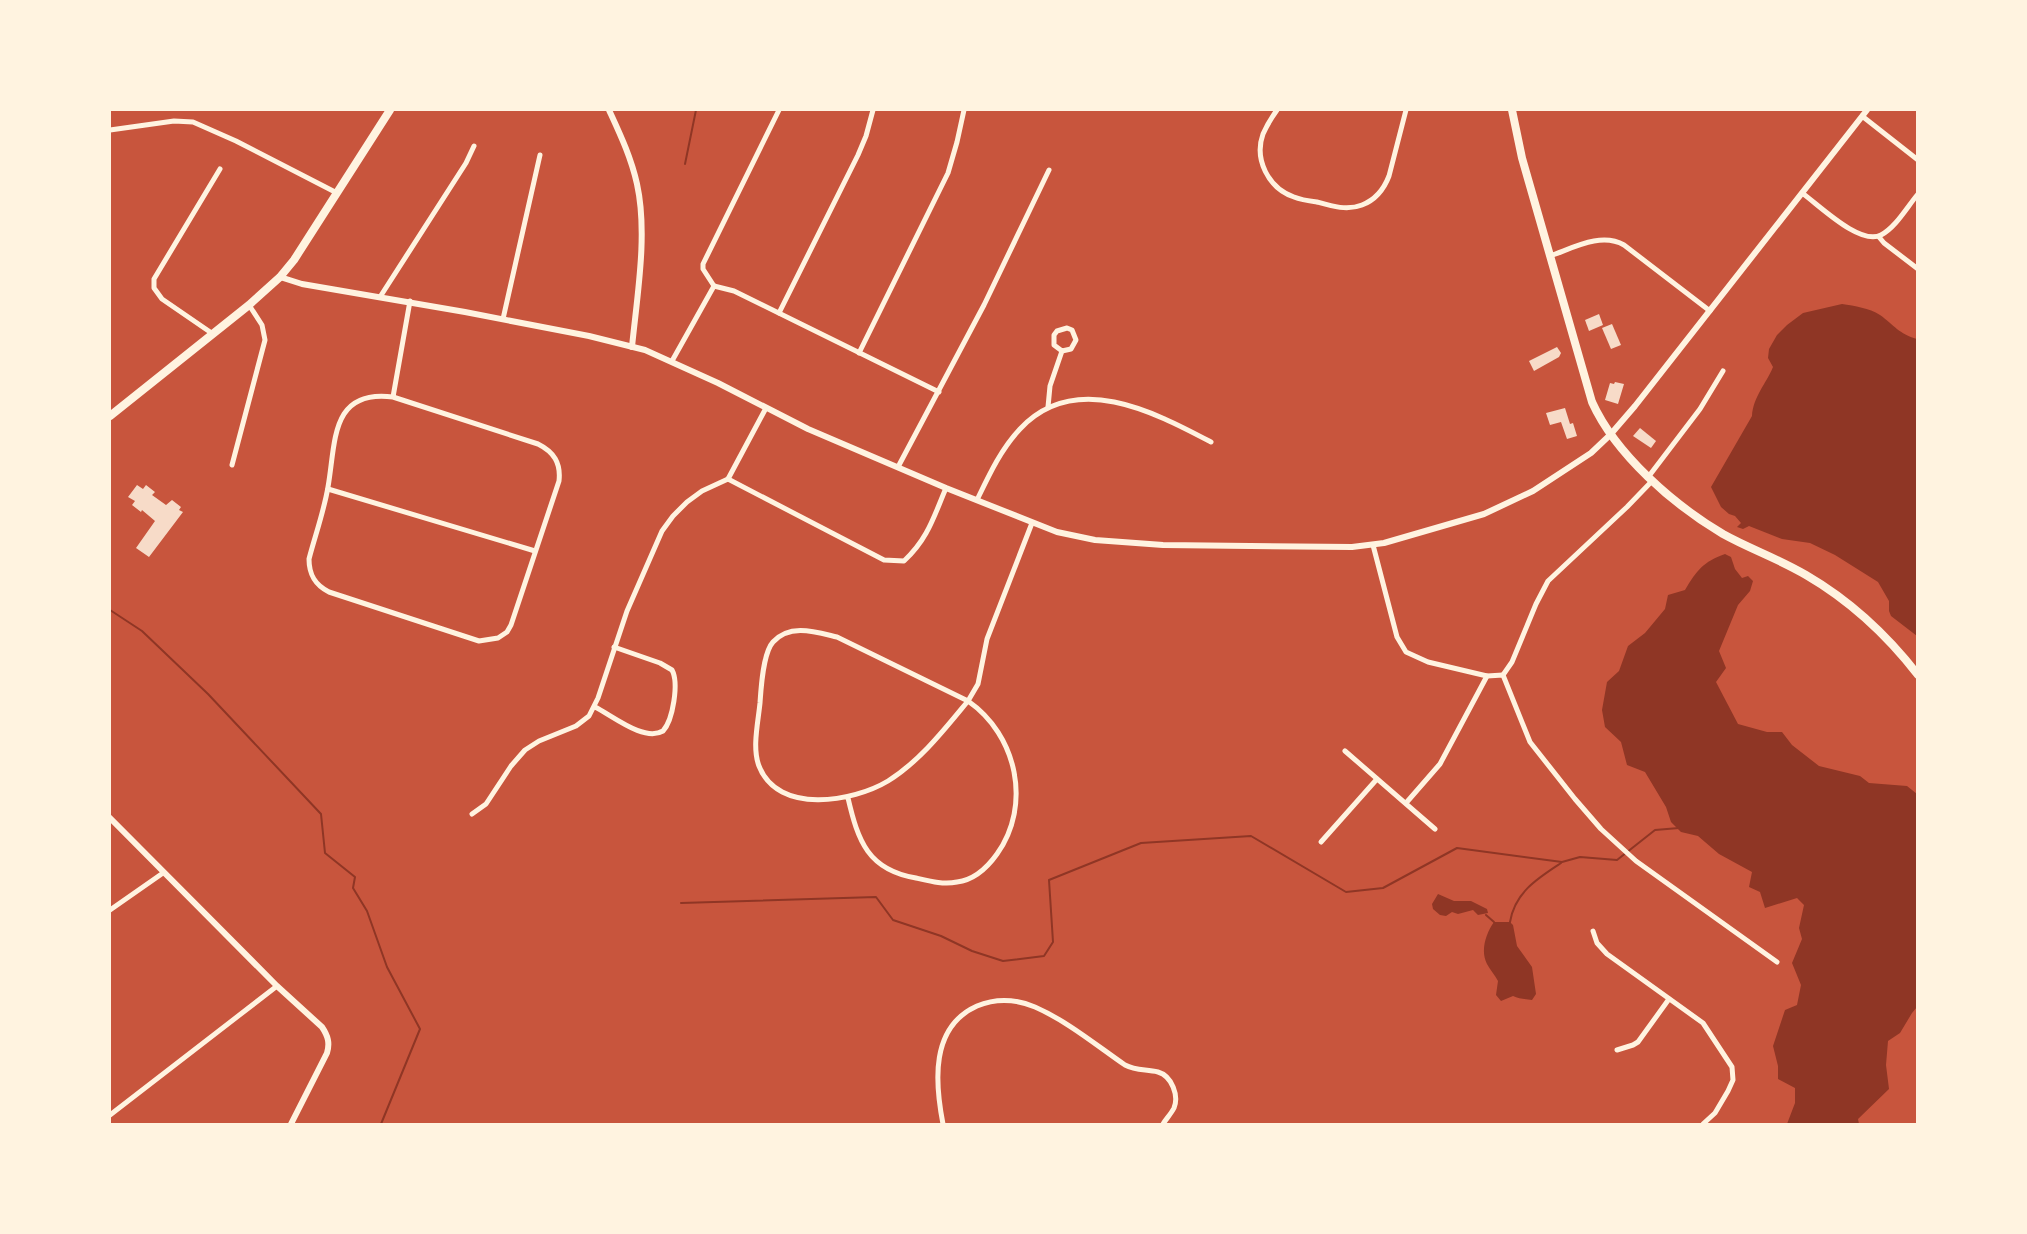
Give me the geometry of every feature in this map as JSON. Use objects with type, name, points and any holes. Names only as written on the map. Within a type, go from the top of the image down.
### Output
[{"type":"main road","points":[[110,416],[249,305],[280,277],[294,260],[390,110]]},
{"type":"main road","points":[[1512,110],[1522,158],[1592,402],[1610,435],[1651,478],[1708,524],[1805,574],[1840,597],[1880,632],[1917,675]]},
{"type":"street","points":[[609,110],[628,153],[639,198],[640,252],[632,347]]},
{"type":"street","points":[[779,110],[703,264],[703,269],[714,286],[734,291],[939,392]]},
{"type":"street","points":[[779,313],[858,155],[873,110]]},
{"type":"street","points":[[859,353],[948,173],[964,110]]},
{"type":"street","points":[[1277,110],[1261,142],[1262,164],[1267,175],[1278,188],[1294,197],[1350,208],[1370,201],[1385,186],[1406,110]]},
{"type":"street","points":[[280,277],[294,282],[410,301],[632,347],[672,361],[808,429],[945,488],[1070,536],[1116,542],[1163,544],[1373,546],[1464,520],[1509,503],[1577,465],[1610,435],[1868,110]]},
{"type":"street","points":[[1862,116],[1917,160]]},
{"type":"street","points":[[110,130],[174,121],[193,122],[236,141],[337,194]]},
{"type":"street","points":[[380,297],[466,163],[474,146]]},
{"type":"street","points":[[502,319],[540,155]]},
{"type":"street","points":[[213,334],[162,299],[154,288],[154,279],[220,169]]},
{"type":"street","points":[[898,467],[939,392],[1049,170]]},
{"type":"street","points":[[1802,193],[1860,235],[1869,238],[1879,237],[1892,226],[1917,194]]},
{"type":"street","points":[[1879,237],[1917,269]]},
{"type":"street","points":[[1550,256],[1601,240],[1612,240],[1624,245],[1710,311]]},
{"type":"street","points":[[672,361],[714,286]]},
{"type":"street","points":[[393,397],[410,301]]},
{"type":"street","points":[[232,465],[265,339],[262,326],[249,305]]},
{"type":"street","points":[[1067,328],[1072,330],[1076,340],[1071,350],[1062,351],[1054,345],[1054,335],[1057,331],[1067,328]]},
{"type":"street","points":[[1048,407],[1050,386],[1062,351]]},
{"type":"street","points":[[1503,675],[1512,662],[1548,581],[1627,507],[1651,478],[1700,409],[1723,370]]},
{"type":"street","points":[[381,396],[393,397],[538,444],[553,455],[560,470],[559,481],[511,626],[498,638],[479,641],[329,592],[316,583],[309,569],[309,560],[328,489],[339,421],[344,412],[358,400],[381,396]]},
{"type":"street","points":[[976,500],[1012,438],[1028,421],[1048,407],[1072,400],[1116,402],[1148,411],[1211,442]]},
{"type":"street","points":[[472,814],[486,804],[511,766],[525,750],[539,741],[576,726],[589,716],[595,707],[614,647],[662,531],[687,502],[702,491],[728,479],[766,408]]},
{"type":"street","points":[[728,479],[884,560],[893,561],[904,561],[918,548],[932,523],[945,488]]},
{"type":"street","points":[[328,489],[535,551]]},
{"type":"street","points":[[848,798],[865,849],[878,864],[906,877],[942,883],[972,878],[984,870],[1003,845],[1011,827],[1016,804],[1016,779],[1011,759],[993,724],[968,701],[837,637],[797,629],[773,642],[766,653],[756,749],[758,765],[764,776],[778,790],[810,800],[829,801],[848,798],[887,781],[908,766],[968,701],[978,684],[987,639],[1032,523]]},
{"type":"street","points":[[1373,546],[1397,637],[1402,648],[1412,656],[1428,662],[1487,676],[1503,675]]},
{"type":"street","points":[[595,707],[641,733],[651,735],[663,731],[670,718],[676,685],[672,670],[660,663],[614,647]]},
{"type":"street","points":[[1503,675],[1530,742],[1575,800],[1629,856],[1777,962]]},
{"type":"street","points":[[1406,803],[1440,764],[1487,676]]},
{"type":"street","points":[[1345,751],[1435,829]]},
{"type":"street","points":[[1321,842],[1377,779]]},
{"type":"street","points":[[110,818],[277,986],[322,1027],[329,1045],[324,1060],[291,1125]]},
{"type":"street","points":[[110,910],[163,873]]},
{"type":"street","points":[[1593,931],[1597,943],[1607,954],[1703,1023],[1733,1071],[1733,1080],[1728,1091],[1715,1113],[1703,1125]]},
{"type":"street","points":[[110,1115],[277,986]]},
{"type":"street","points":[[1617,1050],[1638,1042],[1668,999]]},
{"type":"street","points":[[943,1125],[938,1075],[941,1049],[946,1034],[956,1020],[971,1009],[1001,1000],[1036,1007],[1066,1024],[1134,1070],[1156,1072],[1165,1076],[1173,1087],[1176,1100],[1173,1111],[1162,1125]]},
{"type":"shaded area","points":[[1842,304],[1876,313],[1901,332],[1917,339],[1917,636],[1891,616],[1889,601],[1878,582],[1835,555],[1810,543],[1782,539],[1749,526],[1743,529],[1737,527],[1741,523],[1721,507],[1711,487],[1752,416],[1757,397],[1773,367],[1768,358],[1769,349],[1777,335],[1803,313]]},
{"type":"shaded area","points":[[1725,554],[1731,557],[1735,569],[1742,578],[1748,576],[1753,581],[1750,591],[1738,605],[1719,651],[1726,668],[1716,682],[1738,724],[1767,732],[1782,732],[1792,745],[1819,766],[1860,776],[1869,783],[1907,786],[1917,794],[1917,1007],[1900,1033],[1888,1041],[1886,1065],[1889,1089],[1858,1119],[1859,1124],[1787,1124],[1795,1103],[1795,1088],[1778,1079],[1778,1066],[1773,1046],[1785,1010],[1797,1005],[1801,985],[1792,963],[1802,939],[1799,928],[1804,905],[1797,898],[1765,908],[1760,892],[1749,887],[1752,872],[1719,854],[1698,836],[1681,832],[1671,822],[1666,807],[1645,772],[1627,765],[1621,742],[1605,727],[1602,710],[1607,682],[1619,671],[1628,646],[1645,633],[1665,609],[1668,595],[1685,590],[1701,568],[1711,560]]},
{"type":"shaded area","points":[[1438,894],[1454,901],[1471,901],[1487,909],[1488,913],[1478,915],[1473,910],[1458,914],[1452,912],[1446,916],[1440,915],[1433,909],[1432,904]]},
{"type":"shaded area","points":[[1494,922],[1510,922],[1513,925],[1517,946],[1532,967],[1536,994],[1532,1000],[1513,996],[1501,1001],[1496,995],[1498,981],[1487,964],[1484,954],[1486,937]]},
{"type":"building","points":[[1599,314],[1603,325],[1589,331],[1585,320]]},
{"type":"building","points":[[1612,324],[1621,345],[1611,349],[1602,328]]},
{"type":"building","points":[[1557,347],[1561,353],[1559,357],[1534,371],[1529,361]]},
{"type":"building","points":[[1610,383],[1624,384],[1618,404],[1605,400]]},
{"type":"building","points":[[1565,408],[1577,436],[1567,439],[1561,422],[1550,425],[1546,413]]},
{"type":"building","points":[[1640,428],[1656,441],[1651,448],[1633,436]]},
{"type":"building","points":[[137,485],[143,489],[146,485],[155,492],[152,495],[166,505],[172,500],[181,507],[179,510],[183,512],[149,557],[136,548],[155,521],[132,505],[135,501],[128,497]]},
{"type":"waterway","points":[[685,164],[696,110]]},
{"type":"waterway","points":[[110,610],[142,631],[208,694],[321,814],[325,853],[355,877],[353,888],[367,911],[387,967],[420,1029],[381,1124]]},
{"type":"waterway","points":[[681,903],[876,897],[893,920],[1003,961],[1044,956],[1053,942],[1049,880],[1141,843],[1251,836],[1346,892],[1383,888],[1457,848],[1562,862],[1580,857],[1617,860],[1655,830],[1679,828]]},
{"type":"waterway","points":[[1510,922],[1522,894],[1536,880],[1561,863]]},
{"type":"waterway","points":[[1486,915],[1494,922]]}]
